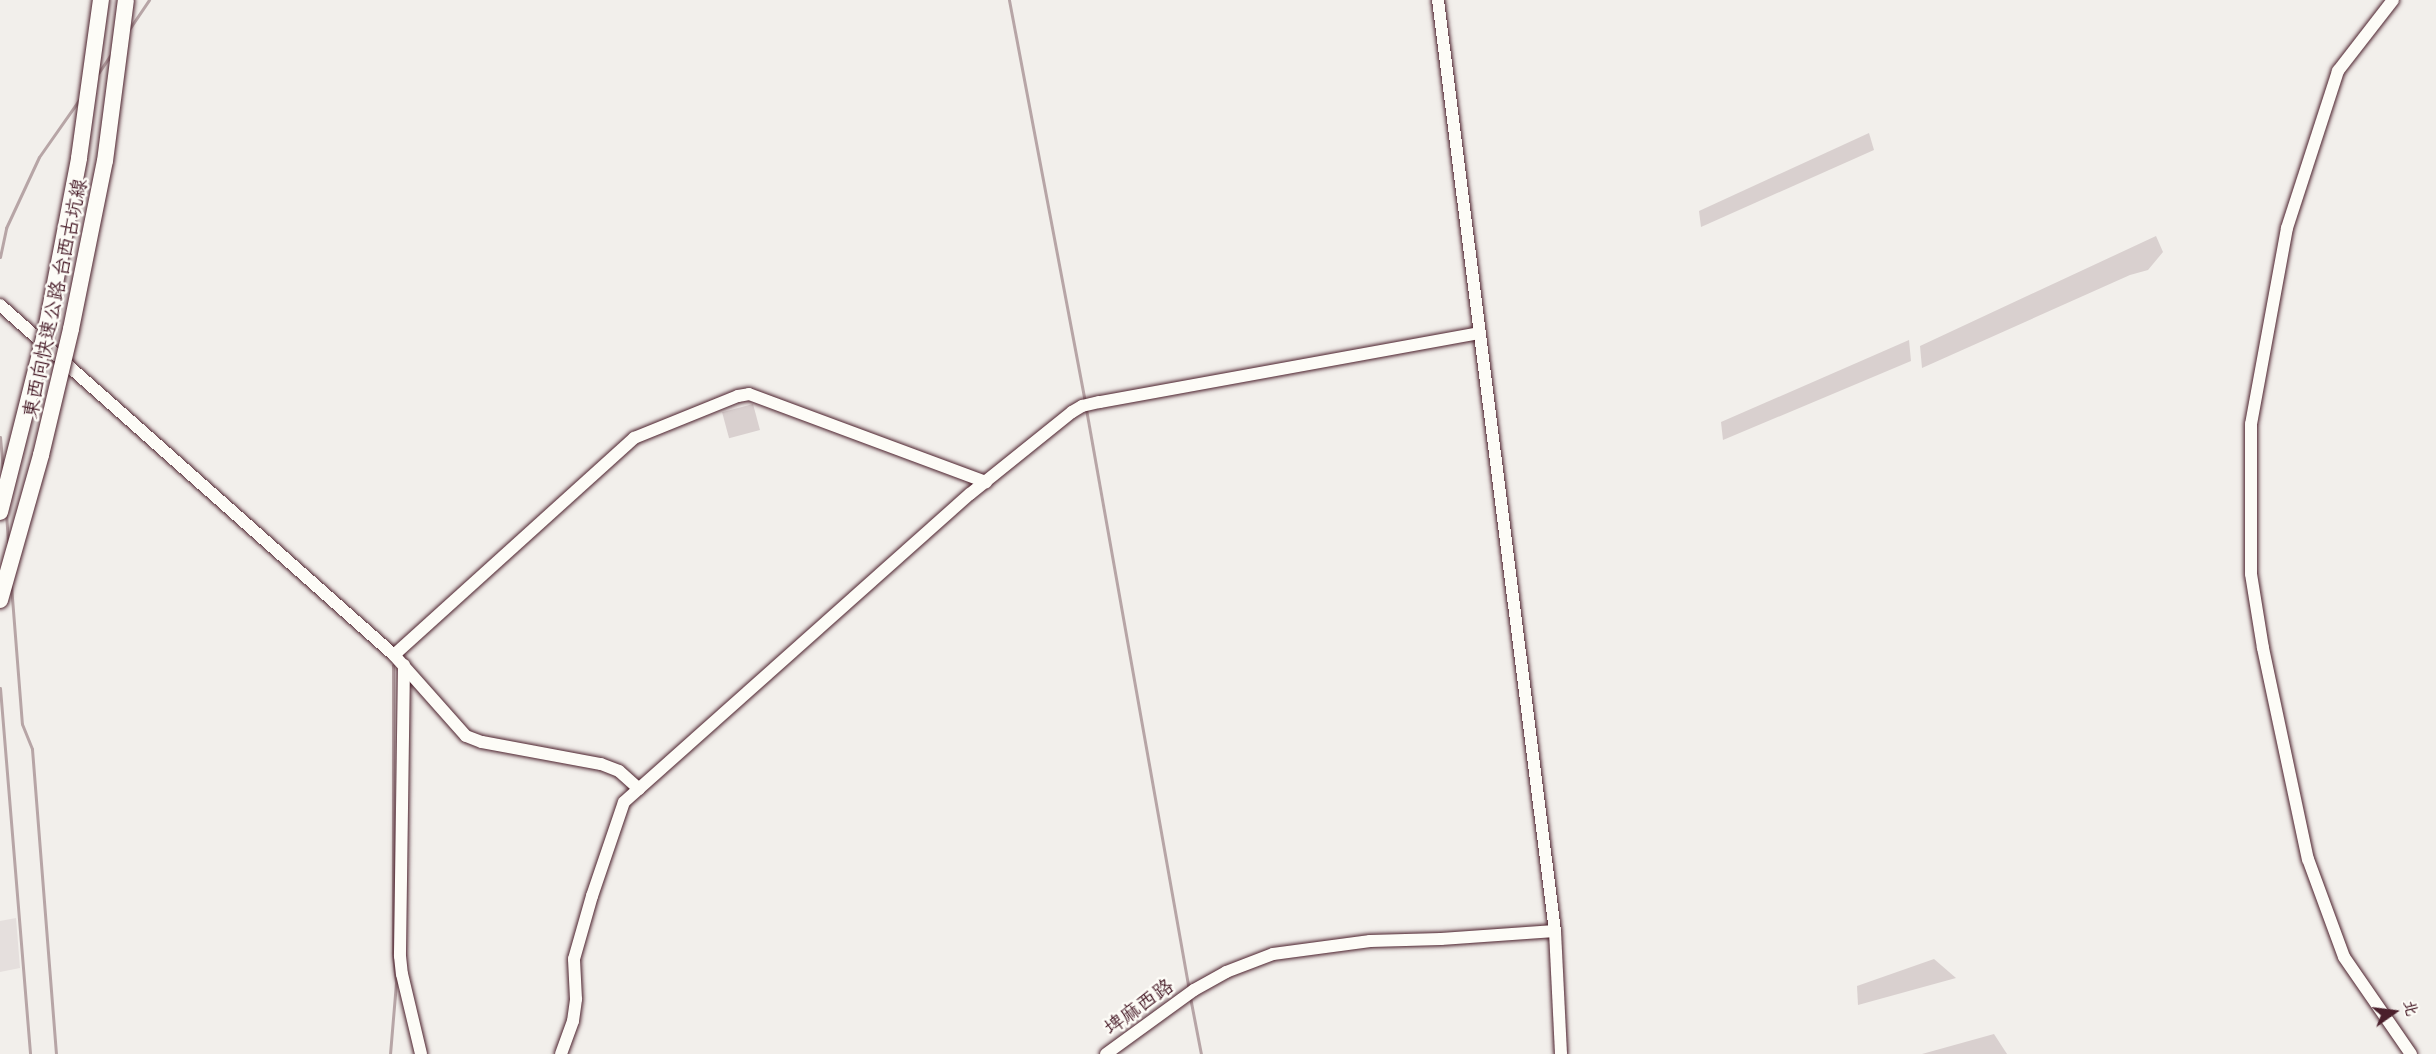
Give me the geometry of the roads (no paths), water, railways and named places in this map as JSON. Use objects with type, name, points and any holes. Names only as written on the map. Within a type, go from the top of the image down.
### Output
[{"type":"highway","name":"東西向快速公路 台西古坑線","points":[[0,512],[46,330],[79,158],[101,0]]},
{"type":"highway","name":"東西向快速公路 台西古坑線","points":[[0,600],[41,455],[73,318],[105,161],[126,0]]},
{"type":"street","points":[[1438,0],[1556,931],[1562,1054]]},
{"type":"street","points":[[2393,0],[2338,71],[2287,228],[2251,424],[2251,574],[2263,648],[2308,859],[2344,957],[2411,1054]]},
{"type":"street","points":[[0,305],[394,655],[466,736],[482,742],[601,764],[619,771],[639,789]]},
{"type":"street","points":[[561,1054],[573,1021],[576,999],[574,959],[592,896],[624,802],[986,482],[1086,405],[1480,333]]},
{"type":"street","points":[[394,655],[633,438],[738,396],[749,394],[986,482]]},
{"type":"street","points":[[404,665],[400,956],[402,974],[421,1054]]},
{"type":"street","name":"埤麻西路","points":[[1106,1054],[1194,990],[1226,972],[1264,958],[1305,948],[1371,941],[1556,931]]},
{"type":"waterway","points":[[130,28],[149,0]]},
{"type":"waterway","points":[[1009,0],[1085,402]]},
{"type":"waterway","points":[[97,75],[112,53]]},
{"type":"waterway","points":[[0,257],[6,228],[39,157],[79,100]]},
{"type":"waterway","points":[[1086,409],[1189,990]]},
{"type":"waterway","points":[[0,437],[3,471]]},
{"type":"waterway","points":[[6,513],[8,543]]},
{"type":"waterway","points":[[11,585],[22,724],[32,749],[56,1054]]},
{"type":"waterway","points":[[390,1054],[396,982],[393,952],[393,665]]},
{"type":"waterway","points":[[0,688],[30,1054]]},
{"type":"waterway","points":[[1190,997],[1201,1054]]}]
